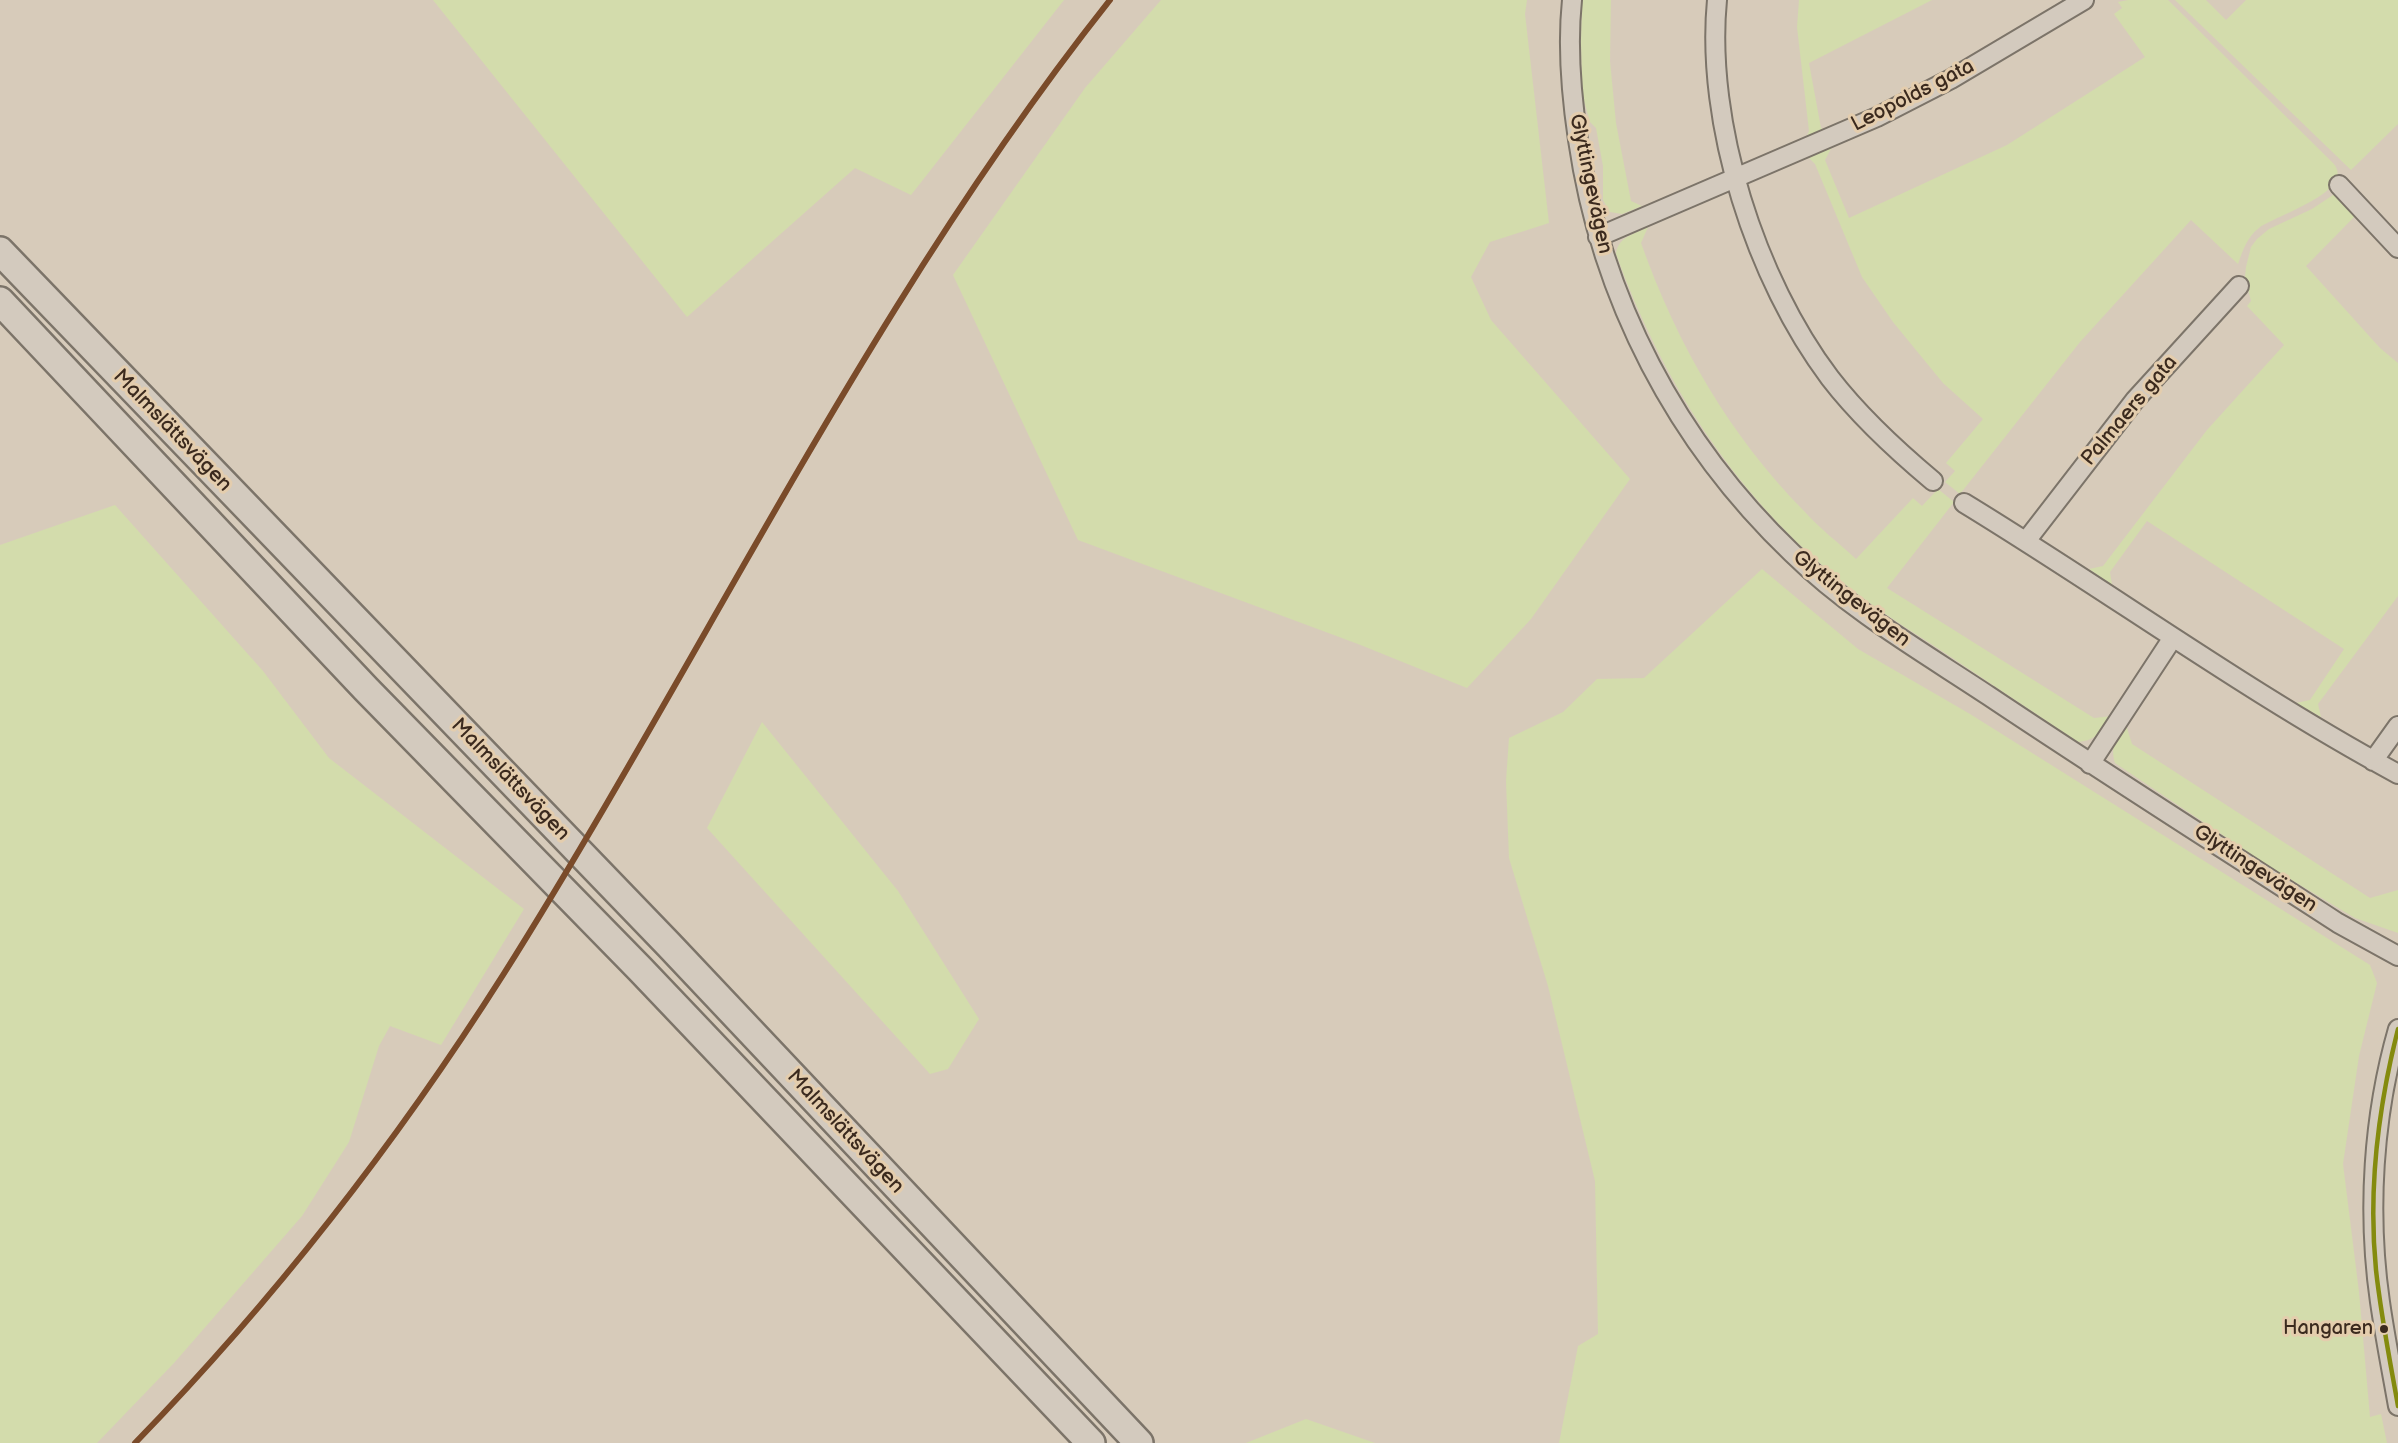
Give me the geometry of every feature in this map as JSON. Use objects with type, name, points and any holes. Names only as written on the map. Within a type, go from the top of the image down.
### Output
[{"type":"highway","name":"Malmslättsvägen","points":[[0,251],[669,945],[1139,1443]]},
{"type":"highway","name":"Malmslättsvägen","points":[[0,302],[366,689],[640,969],[1091,1443]]},
{"type":"street","name":"Glyttingevägen","points":[[1572,0],[1569,62],[1574,113],[1582,167],[1598,237],[1626,314],[1653,372],[1674,410],[1726,484],[1757,519],[1832,589],[1912,646],[2090,764],[2338,922],[2398,956]]},
{"type":"street","points":[[1717,0],[1717,59],[1720,92],[1735,179],[1760,251],[1798,332],[1830,378],[1863,417],[1933,482]]},
{"type":"street","name":"Leopolds gata","points":[[1598,237],[1877,117],[1951,79],[2084,0]]},
{"type":"street","points":[[2339,185],[2398,248]]},
{"type":"street","name":"Palmaers gata","points":[[2026,541],[2135,400],[2239,286]]},
{"type":"street","points":[[1964,503],[2026,541],[2172,639],[2398,774]]},
{"type":"street","points":[[2090,764],[2172,639]]},
{"type":"street","points":[[2373,760],[2398,726]]},
{"type":"street","points":[[2398,1029],[2381,1105],[2375,1160],[2374,1203],[2380,1300],[2398,1406]]},
{"type":"green space","points":[[433,0],[1064,0],[911,195],[855,168],[687,317]]},
{"type":"green space","points":[[1161,0],[1527,0],[1525,14],[1549,223],[1490,242],[1471,277],[1491,320],[1630,479],[1531,619],[1467,688],[1358,644],[1078,540],[953,275],[1085,88]]},
{"type":"green space","points":[[1582,0],[1611,0],[1610,61],[1616,123],[1631,201],[1642,206],[1622,214],[1610,212],[1603,200],[1603,166],[1596,128],[1590,122],[1582,94]]},
{"type":"green space","points":[[1799,0],[1932,0],[1809,63],[1821,128],[1829,132],[1804,142],[1809,131],[1797,27]]},
{"type":"green space","points":[[2168,0],[2333,163],[2338,173],[2334,183],[2325,193],[2259,228],[2251,235],[2238,264],[2191,220],[2080,342],[1960,494],[1945,482],[1955,471],[1946,463],[1983,419],[1943,383],[1893,322],[1862,277],[1815,164],[1809,158],[1832,147],[1825,160],[1849,218],[2007,145],[2145,57],[2114,14],[2122,8],[2118,2]]},
{"type":"green space","points":[[2175,0],[2206,0],[2226,20],[2246,0],[2398,0],[2398,124],[2351,170]]},
{"type":"green space","points":[[2336,193],[2355,216],[2306,266],[2380,348],[2398,363],[2398,596],[2318,704],[2321,717],[2296,703],[2310,700],[2344,649],[2147,521],[2110,572],[2112,585],[2089,569],[2103,566],[2207,430],[2284,345],[2247,306],[2251,301],[2245,277],[2251,247],[2269,229],[2312,209]]},
{"type":"green space","points":[[1648,227],[1641,243],[1671,317],[1729,420],[1778,482],[1817,524],[1856,559],[1913,498],[1922,506],[1938,489],[1954,502],[1887,588],[2094,718],[2112,716],[2098,734],[2078,742],[1886,614],[1835,576],[1798,543],[1764,507],[1732,470],[1704,430],[1678,388],[1634,300],[1616,254],[1617,248],[1623,240]]},
{"type":"green space","points":[[115,505],[263,671],[329,758],[524,909],[441,1045],[390,1026],[379,1046],[349,1142],[302,1216],[174,1363],[97,1443],[0,1443],[0,545]]},
{"type":"green space","points":[[1762,569],[1858,649],[1970,714],[2370,965],[2377,983],[2359,1056],[2343,1164],[2359,1292],[2370,1417],[2381,1414],[2387,1443],[1559,1443],[1578,1346],[1598,1334],[1595,1181],[1548,986],[1509,858],[1506,781],[1509,738],[1563,712],[1597,679],[1644,678]]},
{"type":"green space","points":[[762,722],[898,891],[979,1019],[948,1069],[930,1074],[707,828]]},
{"type":"green space","points":[[2126,725],[2132,744],[2370,898],[2398,890],[2398,933],[2355,918],[2275,870],[2115,763],[2113,752],[2115,743]]},
{"type":"green space","points":[[1306,1419],[1375,1443],[1246,1443]]},
{"type":"transit line","points":[[135,1443],[186,1389],[284,1277],[376,1159],[462,1037],[578,852],[867,355],[943,234],[1024,115],[1110,0]]},
{"type":"transit line","points":[[2398,1029],[2380,1119],[2373,1209],[2378,1287],[2398,1406]]},
{"type":"place","name":"Hangaren","points":[[2384,1329]]}]
